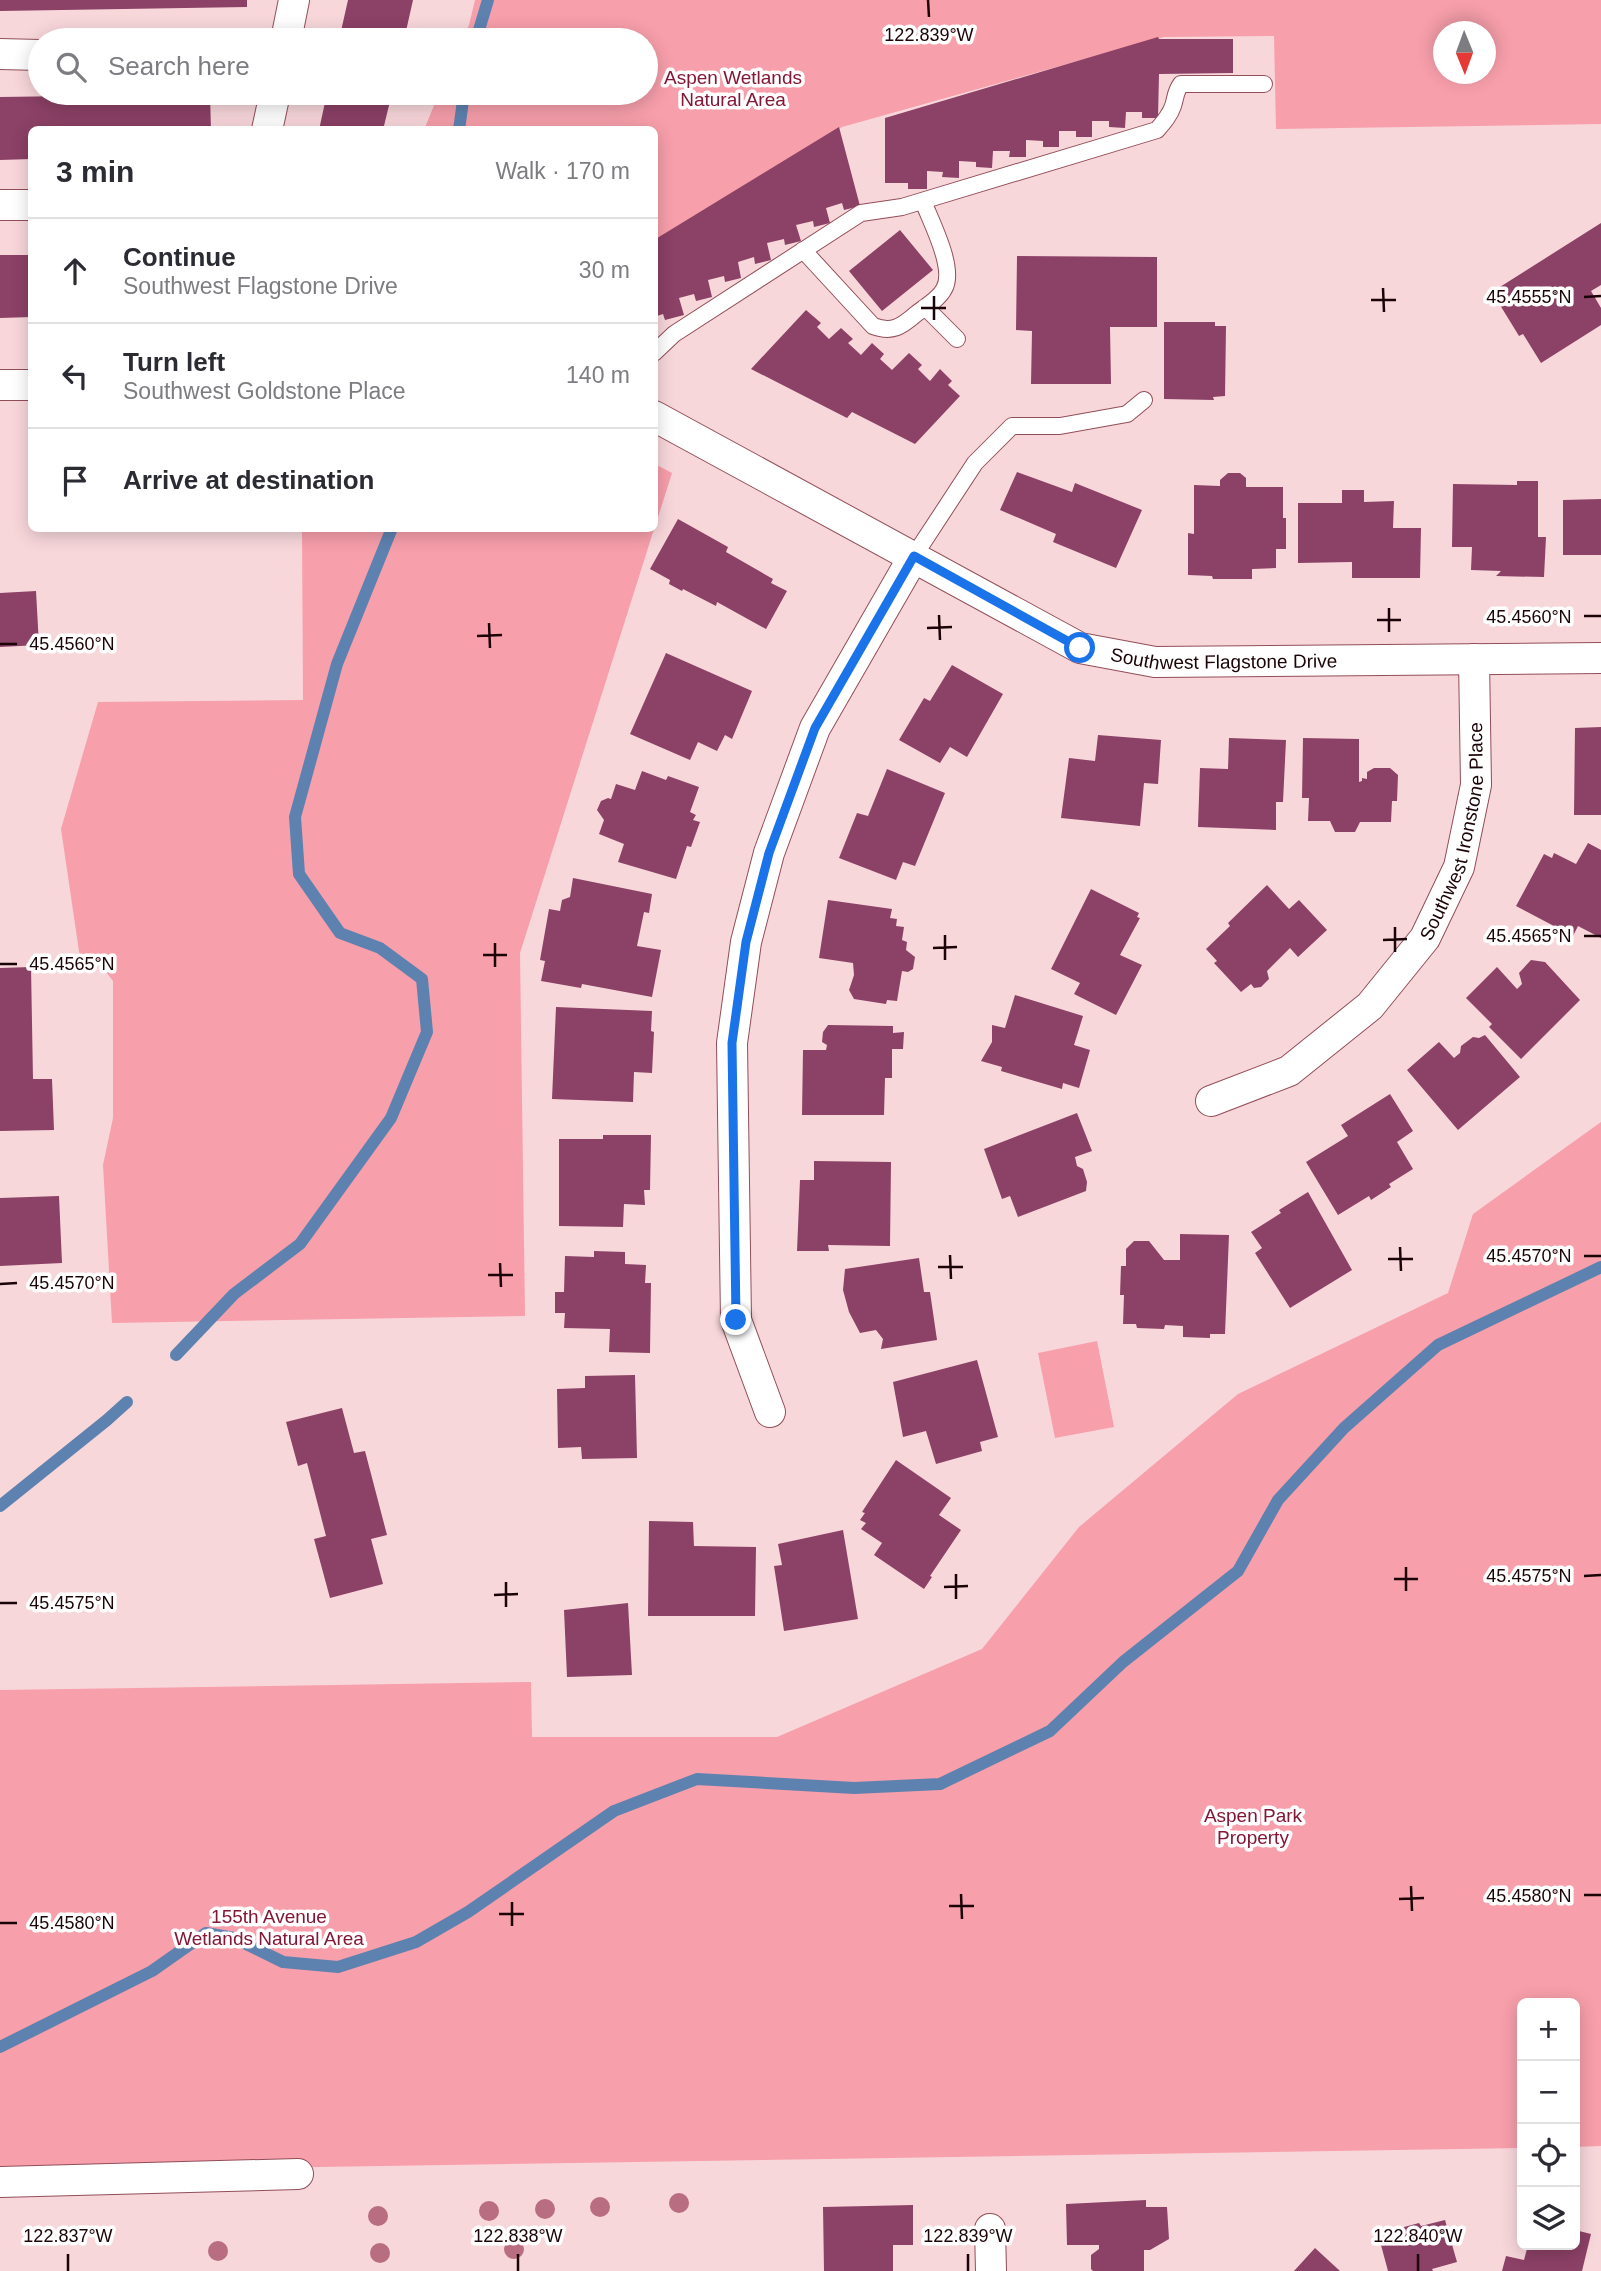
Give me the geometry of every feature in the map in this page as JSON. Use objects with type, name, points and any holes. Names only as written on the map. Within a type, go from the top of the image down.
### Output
[{"type":"street","points":[[289,28],[295,0]]},
{"type":"street","points":[[0,54],[28,55]]},
{"type":"street","points":[[268,126],[272,105]]},
{"type":"street","points":[[0,205],[28,205]]},
{"type":"street","points":[[0,385],[28,384]]},
{"type":"street","name":"Southwest Flagstone Drive","points":[[658,418],[1080,648],[1156,662],[1601,659]]},
{"type":"street","points":[[770,1412],[736,1320],[732,1043],[746,942],[769,853],[815,728],[914,556]]},
{"type":"street","name":"Southwest Ironstone Place","points":[[1211,1101],[1289,1071],[1370,1006],[1425,938],[1459,867],[1476,785],[1474,659]]},
{"type":"street","points":[[0,2182],[298,2174]]},
{"type":"street","points":[[990,2229],[991,2271]]},
{"type":"lane","points":[[658,349],[674,334],[861,213],[902,207],[1157,130],[1173,107],[1175,92],[1181,84],[1264,84]]},
{"type":"lane","points":[[803,250],[873,326],[886,331],[898,328],[943,291],[949,278],[945,259],[923,201]]},
{"type":"lane","points":[[925,307],[957,339]]},
{"type":"lane","points":[[914,556],[975,463],[1012,426],[1060,426],[1127,414],[1144,400]]},
{"type":"green space","name":"Aspen Wetlands Natural Area","points":[[475,0],[1601,0],[1601,124],[1276,129],[1274,36],[1164,37],[842,127],[658,242],[658,126],[426,126],[434,105],[658,105],[658,28],[468,28]]},
{"type":"green space","points":[[658,466],[672,473],[658,517]]},
{"type":"green space","points":[[302,532],[653,532],[520,953],[525,1316],[112,1323],[103,1165],[113,1118],[113,981],[95,958],[80,958],[61,829],[98,702],[303,700]]},
{"type":"green space","name":"Aspen Park Property","points":[[1601,1122],[1601,2146],[1580,2147],[1580,1998],[1517,1998],[1517,2148],[0,2172],[0,1690],[531,1682],[532,1737],[777,1737],[982,1649],[1079,1527],[1238,1394],[1448,1293],[1473,1214]]},
{"type":"green space","points":[[1097,1341],[1114,1427],[1055,1438],[1038,1353]]},
{"type":"building","points":[[0,0],[247,0],[247,7],[0,11]]},
{"type":"building","points":[[348,0],[413,0],[407,28],[342,28]]},
{"type":"building","points":[[1158,37],[1233,39],[1233,73],[1159,74],[1158,118],[1142,118],[1142,112],[1126,112],[1125,128],[1109,127],[1109,121],[1092,121],[1092,137],[1076,137],[1076,131],[1059,131],[1059,147],[1043,147],[1043,141],[1026,140],[1026,157],[1009,157],[1010,151],[993,151],[992,168],[976,167],[976,162],[959,161],[959,178],[942,177],[943,172],[927,171],[927,189],[908,189],[908,183],[885,183],[885,118]]},
{"type":"building","points":[[0,97],[28,97],[28,105],[210,105],[211,126],[28,126],[28,159],[0,160]]},
{"type":"building","points":[[324,105],[389,105],[384,126],[320,126]]},
{"type":"building","points":[[839,127],[860,206],[844,210],[842,203],[826,208],[830,223],[814,227],[813,221],[796,225],[801,241],[785,245],[784,239],[767,243],[771,260],[755,264],[754,257],[738,262],[741,278],[725,282],[724,276],[708,280],[712,297],[696,301],[694,294],[679,298],[684,315],[665,320],[663,314],[658,316],[658,238]]},
{"type":"building","points":[[1601,223],[1601,285],[1591,291],[1601,308],[1601,325],[1541,363],[1523,334],[1519,336],[1492,292]]},
{"type":"building","points":[[900,230],[933,270],[882,311],[849,271]]},
{"type":"building","points":[[0,255],[28,255],[28,317],[0,318]]},
{"type":"building","points":[[1017,256],[1157,257],[1157,327],[1110,327],[1111,384],[1031,384],[1032,331],[1016,330]]},
{"type":"building","points":[[806,310],[821,323],[817,327],[829,339],[841,328],[853,339],[848,343],[861,355],[872,343],[884,354],[880,359],[892,370],[909,353],[922,365],[918,369],[930,381],[940,369],[952,381],[948,385],[960,396],[915,444],[852,412],[847,418],[751,369]]},
{"type":"building","points":[[1164,322],[1215,322],[1215,326],[1226,326],[1225,396],[1213,397],[1214,400],[1164,399]]},
{"type":"building","points":[[1017,472],[1072,492],[1075,483],[1142,510],[1116,568],[1053,542],[1056,534],[1000,510]]},
{"type":"building","points":[[1228,473],[1240,473],[1246,478],[1246,487],[1283,487],[1286,549],[1276,549],[1276,568],[1252,569],[1252,579],[1213,579],[1212,576],[1188,575],[1188,533],[1194,534],[1194,485],[1220,486],[1220,480]]},
{"type":"building","points":[[1517,481],[1538,481],[1538,537],[1546,537],[1544,577],[1496,576],[1501,571],[1471,570],[1472,547],[1452,547],[1453,484],[1517,485]]},
{"type":"building","points":[[1342,490],[1364,490],[1364,502],[1394,501],[1393,528],[1421,528],[1420,578],[1352,578],[1352,562],[1298,563],[1298,503],[1342,503]]},
{"type":"building","points":[[1601,499],[1601,555],[1563,555],[1563,500]]},
{"type":"building","points":[[678,519],[728,547],[726,552],[773,579],[771,583],[787,591],[766,629],[717,602],[716,606],[683,589],[682,591],[669,584],[670,580],[650,569]]},
{"type":"building","points":[[36,591],[39,645],[0,647],[0,593]]},
{"type":"building","points":[[666,653],[752,691],[732,739],[725,735],[717,751],[698,742],[690,760],[630,734]]},
{"type":"building","points":[[952,665],[1003,694],[967,757],[950,747],[940,763],[899,740],[924,698],[930,701]]},
{"type":"building","points":[[1601,727],[1601,815],[1574,815],[1575,728]]},
{"type":"building","points":[[1098,735],[1161,740],[1158,784],[1144,783],[1140,826],[1061,818],[1069,758],[1095,761]]},
{"type":"building","points":[[1229,738],[1286,740],[1283,802],[1276,802],[1276,830],[1198,827],[1200,768],[1228,769]]},
{"type":"building","points":[[1303,738],[1359,739],[1359,782],[1362,778],[1367,779],[1367,772],[1374,768],[1390,768],[1398,775],[1397,801],[1392,801],[1391,822],[1360,822],[1355,832],[1335,832],[1330,821],[1308,821],[1309,798],[1302,798]]},
{"type":"building","points":[[887,769],[945,793],[915,866],[903,862],[896,880],[839,858],[857,813],[868,816]]},
{"type":"building","points":[[642,771],[666,780],[668,776],[699,787],[690,812],[696,815],[693,820],[700,822],[691,847],[687,846],[676,879],[618,862],[624,844],[599,834],[604,820],[597,810],[601,801],[611,799],[616,784],[635,790]]},
{"type":"building","points":[[1588,843],[1601,850],[1601,938],[1578,926],[1573,936],[1516,906],[1544,854],[1552,858],[1554,853],[1576,864]]},
{"type":"building","points":[[573,878],[652,894],[649,913],[644,912],[637,946],[661,950],[652,997],[582,984],[581,988],[541,981],[545,961],[540,960],[549,909],[560,911],[562,900],[570,897]]},
{"type":"building","points":[[1267,885],[1289,909],[1299,900],[1327,930],[1298,957],[1290,948],[1267,971],[1269,979],[1261,987],[1254,988],[1251,984],[1241,992],[1214,963],[1217,961],[1206,949]]},
{"type":"building","points":[[1091,889],[1139,913],[1137,917],[1140,918],[1120,955],[1142,965],[1116,1015],[1074,994],[1080,983],[1051,969]]},
{"type":"building","points":[[828,900],[892,909],[890,918],[897,919],[896,926],[904,927],[902,940],[907,942],[906,950],[915,957],[913,969],[902,971],[897,1001],[887,1000],[886,1004],[854,999],[849,990],[854,975],[853,963],[819,958]]},
{"type":"building","points":[[1531,960],[1545,962],[1580,1000],[1521,1059],[1489,1027],[1492,1024],[1466,998],[1497,967],[1517,989],[1522,984],[1519,973]]},
{"type":"building","points":[[31,967],[33,1079],[52,1079],[54,1130],[0,1131],[0,968]]},
{"type":"building","points":[[1015,995],[1083,1016],[1074,1045],[1090,1050],[1079,1088],[1063,1083],[1062,1089],[1001,1071],[1002,1067],[981,1061],[992,1042],[992,1025],[1005,1028]]},
{"type":"building","points":[[556,1007],[652,1011],[652,1073],[634,1072],[633,1102],[552,1099]]},
{"type":"building","points":[[828,1025],[893,1026],[893,1033],[904,1032],[903,1049],[892,1049],[892,1078],[885,1078],[884,1115],[802,1115],[803,1050],[826,1050],[827,1045],[822,1042],[823,1032]]},
{"type":"building","points":[[1485,1035],[1520,1077],[1458,1130],[1407,1070],[1439,1042],[1454,1058],[1460,1053],[1461,1046],[1473,1037]]},
{"type":"building","points":[[1390,1094],[1413,1131],[1397,1142],[1413,1169],[1389,1184],[1391,1187],[1371,1200],[1369,1196],[1338,1215],[1306,1162],[1348,1136],[1341,1125]]},
{"type":"building","points":[[1077,1113],[1092,1151],[1075,1157],[1077,1166],[1083,1169],[1087,1182],[1086,1191],[1018,1217],[1010,1196],[1002,1199],[984,1149]]},
{"type":"building","points":[[603,1135],[651,1135],[650,1190],[644,1190],[645,1205],[624,1204],[623,1227],[559,1226],[559,1139],[603,1139]]},
{"type":"building","points":[[814,1161],[891,1162],[890,1246],[828,1245],[829,1251],[797,1251],[800,1180],[814,1180]]},
{"type":"building","points":[[1308,1192],[1352,1270],[1290,1308],[1255,1253],[1262,1248],[1251,1232]]},
{"type":"building","points":[[59,1196],[62,1263],[0,1266],[0,1198]]},
{"type":"building","points":[[1180,1234],[1229,1235],[1225,1334],[1210,1334],[1210,1338],[1183,1337],[1183,1326],[1165,1325],[1164,1329],[1137,1328],[1136,1324],[1123,1324],[1121,1266],[1126,1266],[1126,1249],[1134,1241],[1149,1241],[1164,1260],[1180,1260]]},
{"type":"building","points":[[594,1251],[625,1252],[625,1264],[646,1265],[645,1283],[651,1283],[650,1353],[609,1352],[610,1329],[564,1328],[565,1313],[555,1313],[555,1292],[564,1292],[565,1256],[594,1257]]},
{"type":"building","points":[[919,1258],[924,1292],[930,1292],[937,1340],[881,1349],[883,1339],[876,1330],[860,1333],[849,1312],[843,1290],[845,1269]]},
{"type":"building","points":[[977,1360],[998,1437],[980,1442],[982,1451],[936,1464],[926,1431],[903,1437],[893,1382]]},
{"type":"building","points":[[635,1375],[637,1458],[582,1459],[581,1447],[558,1448],[557,1389],[585,1388],[585,1376]]},
{"type":"building","points":[[342,1408],[354,1453],[365,1451],[387,1535],[371,1539],[383,1584],[330,1598],[314,1539],[326,1536],[307,1463],[298,1466],[286,1422]]},
{"type":"building","points":[[896,1460],[951,1498],[939,1515],[961,1530],[924,1589],[874,1555],[882,1543],[861,1529],[866,1523],[860,1520],[865,1513],[862,1512]]},
{"type":"building","points":[[649,1521],[693,1522],[694,1546],[756,1547],[755,1616],[648,1616]]},
{"type":"building","points":[[843,1530],[858,1619],[784,1631],[774,1566],[782,1565],[778,1544]]},
{"type":"building","points":[[628,1603],[632,1675],[567,1677],[564,1610]]},
{"type":"building","points":[[1146,2200],[1146,2207],[1167,2207],[1169,2239],[1150,2250],[1144,2250],[1144,2271],[1093,2271],[1091,2255],[1099,2249],[1099,2245],[1067,2245],[1066,2204]]},
{"type":"building","points":[[913,2205],[913,2245],[893,2245],[893,2271],[824,2271],[823,2207]]},
{"type":"building","points":[[1445,2220],[1457,2262],[1432,2269],[1433,2271],[1388,2271],[1378,2234],[1419,2223],[1421,2226]]},
{"type":"building","points":[[1580,2231],[1591,2234],[1582,2271],[1502,2271],[1506,2256],[1524,2260],[1527,2250],[1580,2250]]},
{"type":"building","points":[[1315,2248],[1340,2271],[1294,2271]]},
{"type":"waterway","points":[[480,28],[488,0]]},
{"type":"waterway","points":[[460,126],[462,105]]},
{"type":"waterway","points":[[176,1355],[234,1294],[300,1244],[391,1118],[427,1032],[422,979],[380,948],[340,933],[299,874],[295,817],[337,664],[390,532]]},
{"type":"waterway","points":[[0,2047],[152,1971],[206,1933],[234,1938],[283,1962],[338,1967],[416,1942],[468,1912],[614,1811],[697,1779],[854,1788],[940,1784],[1050,1731],[1123,1662],[1238,1571],[1278,1500],[1344,1428],[1438,1345],[1601,1267]]},
{"type":"waterway","points":[[0,1506],[127,1402]]},
{"type":"route","points":[[736,1320],[732,1043],[746,942],[769,853],[815,728],[914,556],[1080,648]]},
{"type":"park label","name":"155th Avenue Wetlands Natural Area","points":[[269,1927]]}]
